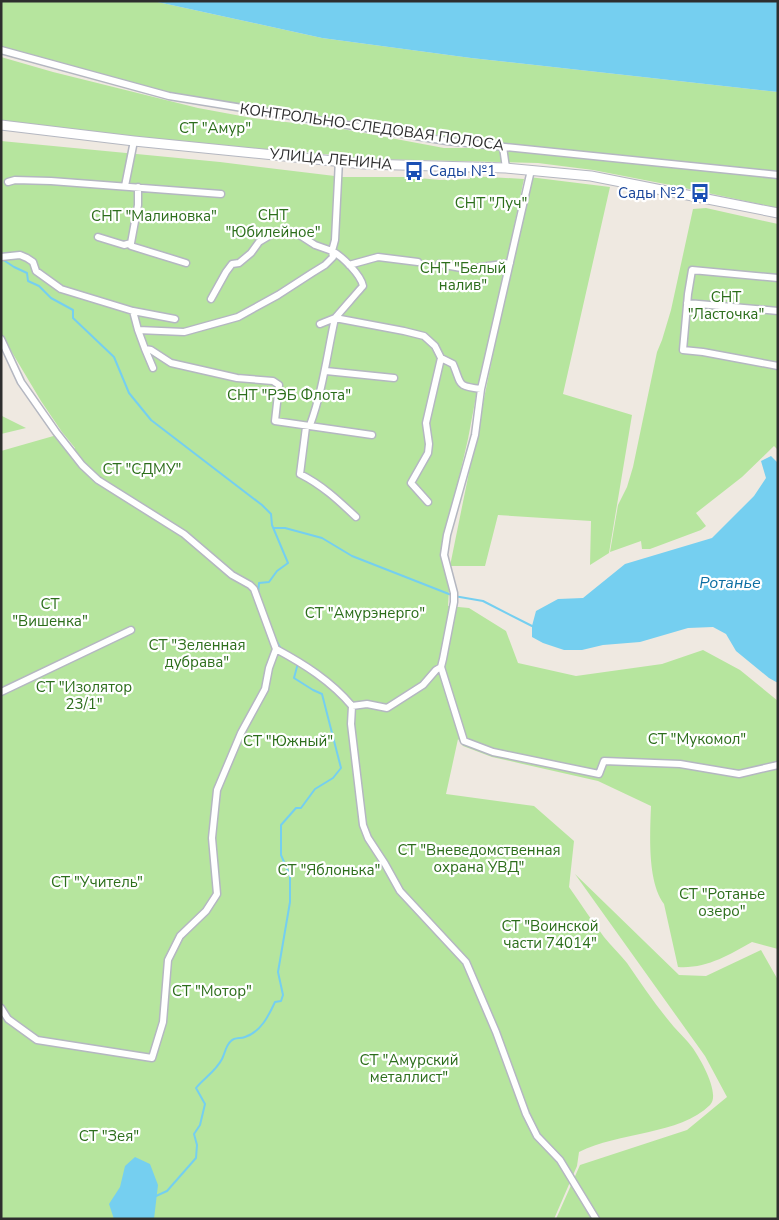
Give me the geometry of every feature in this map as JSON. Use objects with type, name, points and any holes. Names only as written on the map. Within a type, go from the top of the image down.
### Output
[{"type":"street","name":"КОНТРОЛЬНО-СЛЕДОВАЯ ПОЛОСА","points":[[1,50],[169,96],[447,141],[778,175]]},
{"type":"street","name":"УЛИЦА ЛЕНИНА","points":[[1,125],[134,141],[340,160],[364,164],[506,168],[591,176],[778,213]]},
{"type":"street","points":[[125,186],[134,141]]},
{"type":"street","points":[[503,147],[506,168]]},
{"type":"street","points":[[138,330],[184,332],[238,317],[318,270],[333,257],[340,160]]},
{"type":"street","points":[[531,170],[481,389],[475,435],[447,535],[444,555],[454,596],[441,667],[464,741],[493,752],[599,774],[604,761],[680,764],[739,774],[778,765]]},
{"type":"street","points":[[8,182],[15,180],[125,186],[221,194]]},
{"type":"street","points":[[138,187],[138,205],[131,246],[186,263]]},
{"type":"street","points":[[211,299],[232,264],[239,262],[251,253],[259,242],[274,233],[298,234],[315,245],[339,254],[358,275],[362,286],[361,290],[335,318],[320,324]]},
{"type":"street","points":[[98,238],[124,245],[131,243]]},
{"type":"street","points":[[3,257],[20,255],[27,258],[33,262],[36,271],[61,289],[134,311],[175,319]]},
{"type":"street","points":[[349,265],[378,257],[418,262]]},
{"type":"street","points":[[439,264],[467,269],[510,263]]},
{"type":"street","points":[[778,278],[692,270],[683,350],[778,366]]},
{"type":"street","points":[[687,303],[778,311]]},
{"type":"street","points":[[134,311],[138,330],[154,368]]},
{"type":"street","points":[[335,318],[424,336],[435,346],[440,358],[426,423],[429,444],[428,453],[411,483],[428,502]]},
{"type":"street","points":[[335,318],[326,371],[317,406],[310,425],[306,427],[300,474],[317,483],[333,495],[356,517]]},
{"type":"street","points":[[1,339],[21,382],[82,465],[98,480],[184,534],[232,574],[254,589],[276,649],[269,668],[265,689],[241,733],[217,790],[212,838],[217,894],[206,911],[180,936],[168,960],[163,1022],[152,1058],[37,1040],[8,1019],[1,1008]]},
{"type":"street","points":[[145,349],[151,350],[171,363],[237,378],[273,381],[280,388],[275,421],[372,435]]},
{"type":"street","points":[[440,358],[453,364],[460,384],[465,387],[481,389]]},
{"type":"street","points":[[326,371],[394,378]]},
{"type":"street","points":[[1,692],[131,630]]},
{"type":"street","points":[[276,649],[299,662],[336,688],[352,706],[351,724],[363,825],[368,838],[400,891],[466,962],[496,1032],[526,1114],[537,1136],[560,1160],[596,1219]]},
{"type":"street","points":[[352,706],[367,704],[388,708],[423,685],[441,667]]},
{"type":"green space","points":[[1,1],[153,1],[322,38],[471,58],[778,92],[778,173],[433,143],[156,93],[1,51]]},
{"type":"green space","name":"СТ \"Амур\"","points":[[1,57],[198,108],[252,118],[337,128],[444,148],[476,148],[560,155],[778,178],[778,208],[593,170],[538,163],[372,159],[195,144],[1,122]]},
{"type":"green space","points":[[1,141],[220,162],[343,177],[409,177],[440,180],[470,179],[470,176],[524,179],[482,378],[477,391],[468,439],[441,555],[449,590],[448,606],[469,608],[506,631],[518,663],[576,676],[662,664],[703,650],[740,670],[778,701],[778,949],[752,942],[717,960],[698,966],[678,967],[664,904],[659,895],[652,870],[651,806],[598,781],[492,757],[463,746],[458,739],[446,794],[534,806],[574,841],[569,887],[604,937],[627,963],[650,996],[692,1047],[708,1076],[713,1093],[713,1100],[710,1105],[697,1115],[682,1122],[666,1128],[612,1140],[579,1152],[577,1166],[554,1219],[1,1219],[1,451],[57,435],[70,453],[75,448],[41,401],[1,334]]},
{"type":"green space","points":[[529,177],[610,187],[563,394],[632,415],[609,553],[590,565],[591,521],[498,515],[485,566],[450,566]]},
{"type":"green space","name":"СНТ \"Ласточка\"","points":[[706,208],[778,224],[778,450],[774,446],[742,477],[696,513],[706,526],[701,530],[650,549],[642,549],[641,541],[610,552],[618,505],[627,487],[633,467],[657,352],[671,310],[693,209]]},
{"type":"green space","points":[[2,416],[26,428],[1,434]]},
{"type":"green space","points":[[575,874],[679,975],[706,976],[761,950],[778,980],[778,1219],[556,1219],[580,1165],[687,1130],[727,1097],[705,1056]]},
{"type":"water","points":[[153,1],[778,1],[778,92],[471,58],[322,38]]},
{"type":"water","name":"Ротанье","points":[[771,456],[778,463],[778,683],[736,651],[726,634],[713,627],[688,628],[640,642],[603,645],[582,650],[564,650],[532,637],[532,626],[536,611],[558,599],[583,598],[625,564],[712,538],[754,496],[766,478],[761,461]]},
{"type":"water","points":[[135,1157],[150,1164],[158,1185],[154,1219],[114,1219],[109,1204],[120,1187],[125,1166]]},
{"type":"waterway","points":[[2,259],[27,273],[28,281],[39,286],[51,298],[73,310],[73,318],[114,357],[129,393],[151,420],[262,505],[271,514],[272,525],[288,563],[277,571],[269,582],[259,583],[258,594]]},
{"type":"waterway","points":[[274,528],[285,528],[322,538],[352,556],[454,596],[483,601],[532,626]]},
{"type":"waterway","points":[[276,640],[281,649]]},
{"type":"waterway","points":[[156,1196],[167,1191],[196,1158],[197,1145],[194,1134],[200,1125],[205,1104],[196,1088],[219,1063],[229,1043],[234,1039],[251,1035],[256,1031],[267,1017],[275,1002],[281,1001],[283,995],[278,972],[290,902],[290,876],[281,855],[281,825],[296,808],[301,808],[315,789],[333,778],[341,768],[322,694],[294,678],[298,663]]},
{"type":"place","name":"Сады №1","points":[[414,171]]},
{"type":"place","name":"Сады №2","points":[[700,193]]},
{"type":"park label","name":"СНТ \"Луч\"","points":[[491,203]]},
{"type":"park label","name":"СНТ \"Малиновка\"","points":[[154,216]]},
{"type":"park label","name":"СНТ \"Юбилейное\"","points":[[273,224]]},
{"type":"park label","name":"СНТ \"Белый налив\"","points":[[463,276]]},
{"type":"park label","name":"СНТ \"РЭБ Флота\"","points":[[289,395]]},
{"type":"park label","name":"СТ \"СДМУ\"","points":[[142,469]]},
{"type":"park label","name":"СТ \"Вишенка\"","points":[[50,612]]},
{"type":"park label","name":"СТ \"Амурэнерго\"","points":[[365,613]]},
{"type":"park label","name":"СТ \"Зеленная дубрава\"","points":[[197,654]]},
{"type":"park label","name":"СТ \"Изолятор 23/1\"","points":[[84,696]]},
{"type":"park label","name":"СТ \"Мукомол\"","points":[[697,739]]},
{"type":"park label","name":"СТ \"Южный\"","points":[[288,741]]},
{"type":"park label","name":"СТ \"Вневедомственная охрана УВД\"","points":[[479,858]]},
{"type":"park label","name":"СТ \"Яблонька\"","points":[[329,870]]},
{"type":"park label","name":"СТ \"Учитель\"","points":[[97,882]]},
{"type":"park label","name":"СТ \"Ротанье озеро\"","points":[[722,902]]},
{"type":"park label","name":"СТ \"Воинской части 74014\"","points":[[550,934]]},
{"type":"park label","name":"СТ \"Мотор\"","points":[[212,991]]},
{"type":"park label","name":"СТ \"Амурский металлист\"","points":[[409,1068]]},
{"type":"park label","name":"СТ \"Зея\"","points":[[109,1136]]}]
